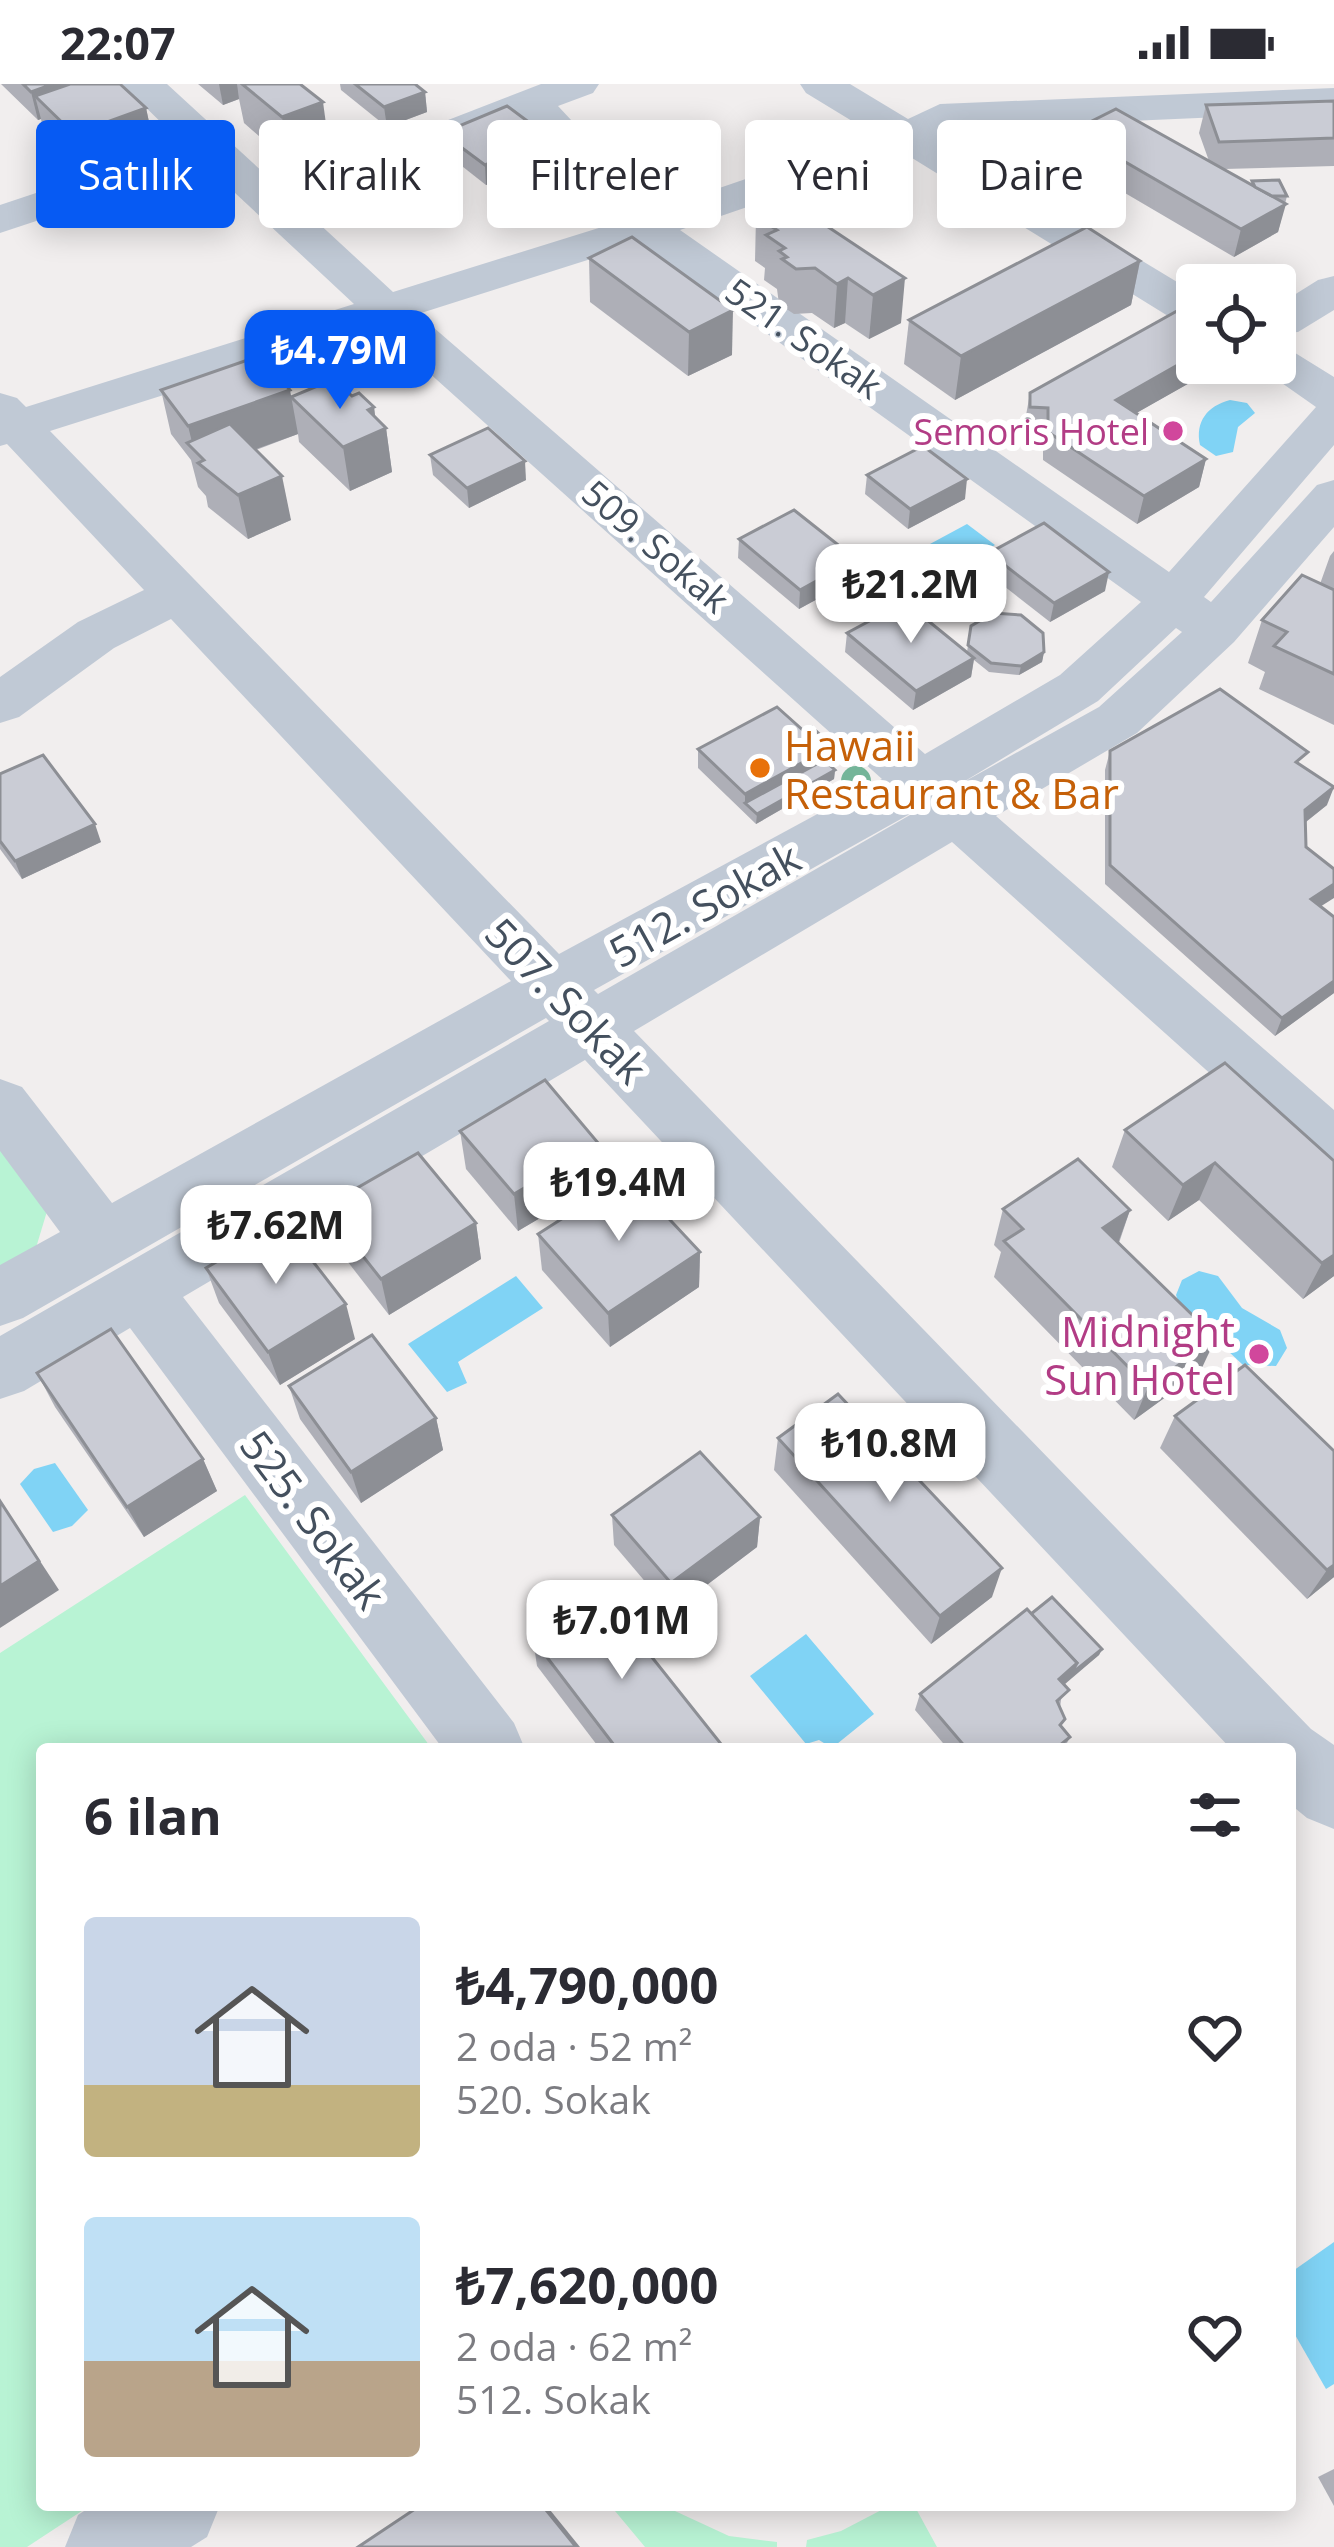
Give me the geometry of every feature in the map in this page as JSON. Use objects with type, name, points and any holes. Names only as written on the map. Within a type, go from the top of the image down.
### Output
[{"type":"street","name":"509. Sokak","points":[[143,84],[182,120]]},
{"type":"street","points":[[463,130],[578,84]]},
{"type":"street","points":[[821,84],[923,127],[1181,264]]},
{"type":"street","points":[[886,84],[923,127],[1176,300]]},
{"type":"street","points":[[721,200],[923,127],[1334,100]]},
{"type":"street","name":"521. Sokak","points":[[532,103],[548,120]]},
{"type":"street","name":"509. Sokak","points":[[235,168],[259,190]]},
{"type":"street","points":[[0,220],[36,208]]},
{"type":"street","name":"509. Sokak","points":[[300,228],[1333,1144]]},
{"type":"street","points":[[6,421],[643,228]]},
{"type":"street","name":"521. Sokak","points":[[647,228],[1195,616]]},
{"type":"street","points":[[1296,319],[1334,290]]},
{"type":"street","points":[[1296,340],[1334,353]]},
{"type":"street","points":[[1296,355],[1334,397]]},
{"type":"street","name":"512. Sokak","points":[[1195,616],[1220,542],[1334,416]]},
{"type":"street","name":"507. Sokak","points":[[6,421],[179,594],[1282,1743]]},
{"type":"street","name":"512. Sokak","points":[[0,1370],[121,1264],[940,797],[1118,720],[1195,616],[1334,496]]},
{"type":"street","points":[[0,704],[96,635],[179,594]]},
{"type":"street","name":"525. Sokak","points":[[0,1103],[483,1743]]},
{"type":"street","name":"512. Sokak","points":[[0,1298],[121,1264]]},
{"type":"street","points":[[110,2547],[167,2511]]},
{"type":"green space","points":[[0,1138],[48,1208],[35,1251],[0,1269]]},
{"type":"green space","points":[[245,1495],[428,1743],[36,1743],[36,2511],[82,2511],[27,2547],[0,2547],[0,1653]]},
{"type":"green space","points":[[615,2511],[675,2511],[729,2536],[777,2542],[777,2547],[645,2547]]},
{"type":"green space","points":[[879,2511],[917,2511],[937,2547],[806,2547],[807,2540],[841,2531]]},
{"type":"water","points":[[1230,400],[1247,403],[1255,413],[1238,427],[1233,452],[1216,456],[1200,445],[1199,429],[1209,411]]},
{"type":"water","points":[[967,524],[995,545],[959,566],[970,590],[965,607],[935,611],[891,577],[916,562],[917,551]]},
{"type":"water","points":[[1199,1271],[1218,1276],[1242,1308],[1280,1330],[1287,1348],[1276,1366],[1243,1365],[1180,1306],[1176,1295],[1182,1280]]},
{"type":"water","points":[[516,1276],[543,1308],[458,1362],[467,1383],[447,1392],[408,1344]]},
{"type":"water","points":[[55,1463],[88,1510],[72,1526],[53,1532],[20,1484],[34,1469]]},
{"type":"water","points":[[806,1634],[874,1714],[838,1743],[805,1743],[750,1676]]},
{"type":"water","points":[[1334,2242],[1334,2384],[1326,2389],[1296,2336],[1296,2269]]},
{"type":"building","points":[[23,84],[53,84],[31,92]]},
{"type":"building","points":[[70,84],[120,84],[146,108],[113,120],[60,120],[35,96]]},
{"type":"building","points":[[242,84],[300,84],[323,102],[282,117]]},
{"type":"building","points":[[355,84],[415,84],[425,92],[384,107]]},
{"type":"building","points":[[1334,101],[1334,138],[1219,142],[1206,105]]},
{"type":"building","points":[[507,106],[526,120],[487,120],[485,165],[463,149],[463,124]]},
{"type":"building","points":[[1116,109],[1286,204],[1241,229],[1126,162],[1126,120],[1094,120]]},
{"type":"building","points":[[1279,180],[1287,196],[1272,196],[1252,181]]},
{"type":"building","points":[[774,228],[830,228],[905,278],[873,295],[848,278],[837,284],[815,268],[796,269],[782,259],[787,257],[779,251],[785,248],[766,235],[777,230]]},
{"type":"building","points":[[1085,228],[1140,261],[961,356],[909,320]]},
{"type":"building","points":[[632,237],[733,310],[689,332],[589,258]]},
{"type":"building","points":[[1176,312],[1176,366],[1116,400],[1206,459],[1144,496],[1048,432],[1048,408],[1030,407],[1030,393]]},
{"type":"building","points":[[262,355],[290,390],[188,426],[161,390]]},
{"type":"building","points":[[334,379],[352,396],[359,393],[374,407],[368,410],[386,428],[343,447],[291,397]]},
{"type":"building","points":[[230,424],[282,476],[238,495],[198,463],[204,460],[187,443]]},
{"type":"building","points":[[488,428],[525,461],[467,488],[430,455]]},
{"type":"building","points":[[923,446],[967,479],[910,509],[867,475]]},
{"type":"building","points":[[794,510],[856,559],[800,590],[739,539]]},
{"type":"building","points":[[1044,523],[1109,572],[1054,603],[989,553]]},
{"type":"building","points":[[1302,575],[1334,590],[1334,674],[1274,646],[1287,632],[1262,620]]},
{"type":"building","points":[[905,602],[974,658],[916,691],[847,633]]},
{"type":"building","points":[[993,613],[1021,615],[1043,633],[1044,652],[1021,666],[991,663],[968,645],[971,626]]},
{"type":"building","points":[[1220,689],[1308,752],[1296,762],[1334,787],[1305,810],[1306,847],[1334,869],[1334,884],[1311,899],[1334,917],[1334,981],[1282,1018],[1110,865],[1110,751]]},
{"type":"building","name":"Hawaii Restaurant & Bar","points":[[777,707],[825,750],[745,794],[698,749]]},
{"type":"building","points":[[812,727],[838,752],[824,760],[825,750],[804,731]]},
{"type":"building","points":[[43,755],[95,824],[15,861],[0,841],[0,774]]},
{"type":"building","points":[[824,760],[835,770],[757,814],[745,803]]},
{"type":"building","points":[[1225,1063],[1334,1161],[1334,1255],[1322,1263],[1215,1163],[1183,1185],[1125,1130]]},
{"type":"building","points":[[545,1080],[599,1144],[514,1194],[460,1131]]},
{"type":"building","points":[[418,1153],[476,1223],[381,1279],[324,1207]]},
{"type":"building","points":[[1078,1159],[1130,1210],[1103,1228],[1216,1338],[1148,1387],[1004,1241],[1023,1229],[1003,1209]]},
{"type":"building","points":[[629,1176],[700,1252],[608,1313],[538,1234]]},
{"type":"building","points":[[283,1223],[346,1304],[268,1352],[206,1268]]},
{"type":"building","points":[[111,1329],[203,1459],[127,1507],[37,1373]]},
{"type":"building","points":[[372,1335],[436,1418],[351,1472],[289,1386]]},
{"type":"building","points":[[1245,1365],[1334,1451],[1334,1565],[1327,1570],[1175,1416]]},
{"type":"building","points":[[838,1394],[1002,1568],[940,1616],[778,1438]]},
{"type":"building","points":[[700,1452],[760,1517],[671,1583],[612,1515]]},
{"type":"building","points":[[0,1501],[39,1561],[0,1586]]},
{"type":"building","points":[[600,1592],[720,1743],[612,1743],[533,1639]]},
{"type":"building","points":[[1052,1597],[1102,1649],[1071,1674],[1077,1663],[1031,1614]]},
{"type":"building","points":[[1027,1609],[1077,1663],[1059,1679],[1069,1690],[1057,1701],[1065,1719],[1060,1725],[1070,1737],[1062,1743],[962,1743],[920,1694]]},
{"type":"building","points":[[412,2511],[547,2511],[576,2547],[358,2547]]},
{"type":"place","name":"Semoris Hotel","points":[[1173,431]]},
{"type":"place","name":"Hawaii Restaurant & Bar","points":[[760,768]]},
{"type":"place","name":"Midnight Sun Hotel","points":[[1259,1354]]}]
